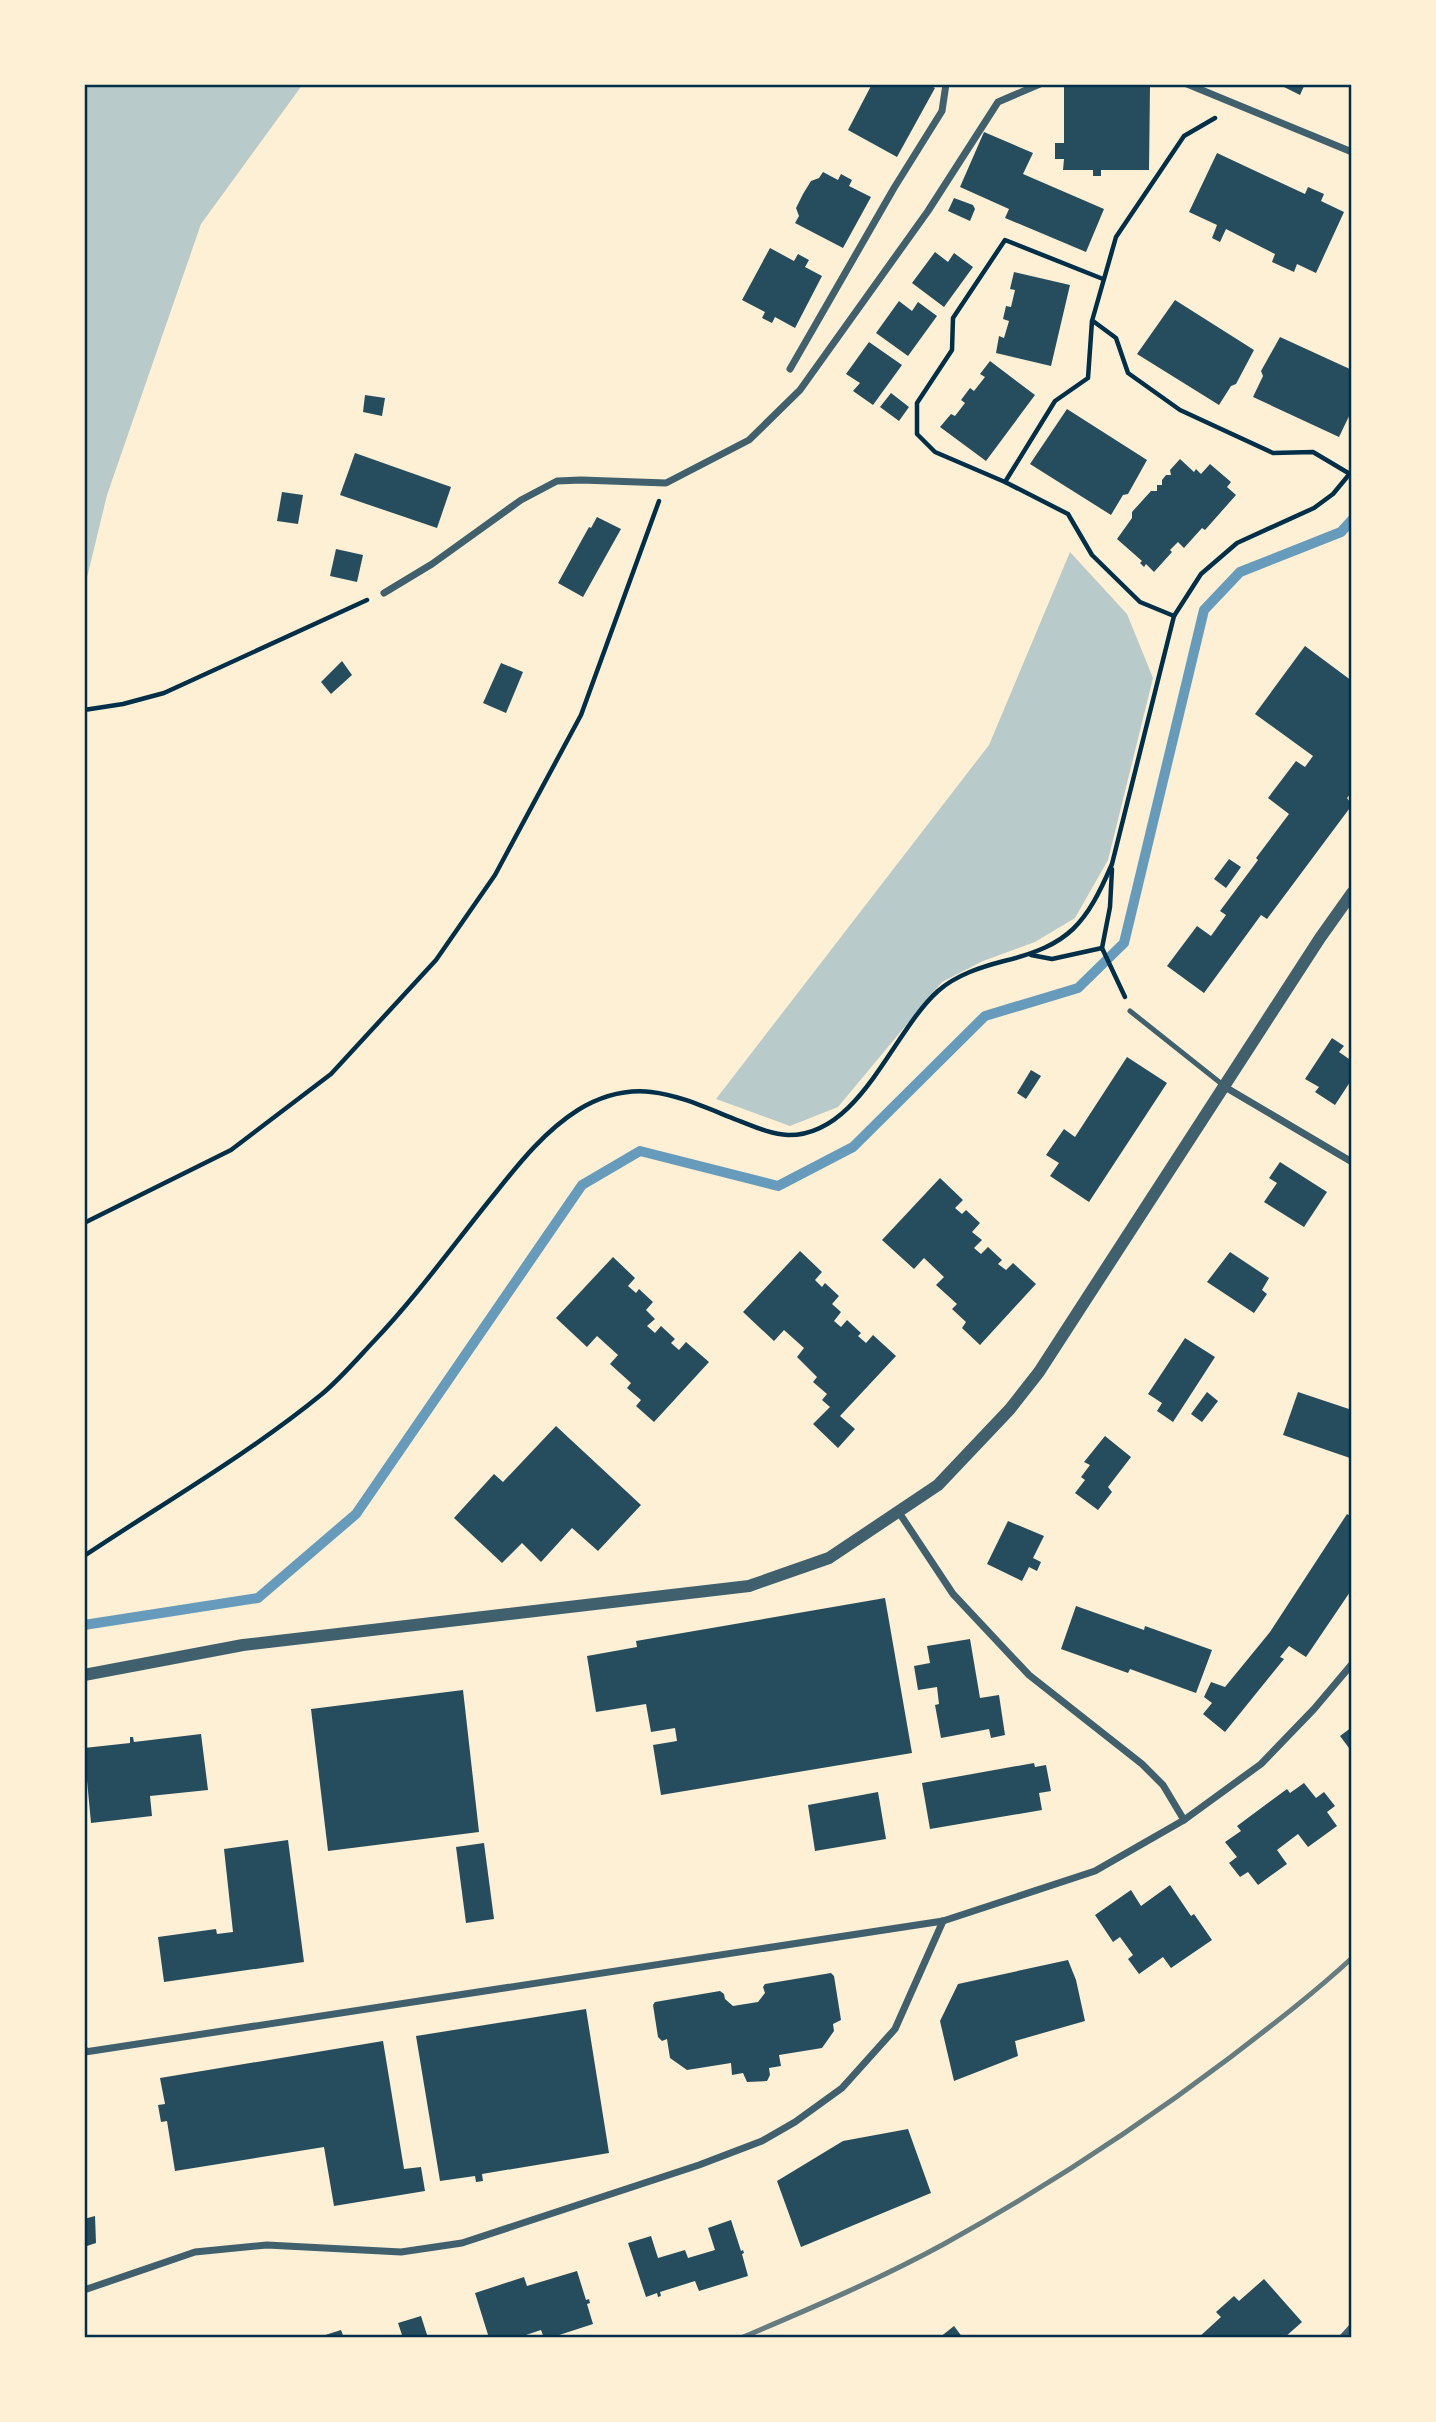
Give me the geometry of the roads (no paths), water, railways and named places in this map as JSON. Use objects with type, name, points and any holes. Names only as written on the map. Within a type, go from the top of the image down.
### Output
[{"type":"street","points":[[790,369],[894,188],[942,111],[946,84]]},
{"type":"street","points":[[384,593],[432,564],[521,500],[557,481],[666,483],[749,440],[800,390],[928,211],[998,102],[1040,84]]},
{"type":"street","points":[[1187,84],[1352,152]]},
{"type":"street","points":[[84,1675],[243,1645],[749,1586],[829,1558],[937,1485],[1010,1409],[1039,1372],[1320,938],[1352,893]]},
{"type":"street","points":[[1225,1087],[1352,1162]]},
{"type":"street","points":[[898,1511],[954,1594],[1029,1675],[1149,1771],[1163,1785],[1184,1820]]},
{"type":"street","points":[[84,2048],[85,2052],[943,1921],[1094,1871],[1184,1820],[1261,1764],[1314,1709],[1352,1664]]},
{"type":"street","points":[[84,2290],[195,2252],[267,2245],[401,2252],[462,2243],[699,2165],[762,2141],[796,2122],[842,2088],[895,2029],[943,1921]]},
{"type":"street","points":[[1342,2338],[1352,2327]]},
{"type":"lane","points":[[1130,1012],[1225,1087]]},
{"type":"waterway","points":[[84,1625],[258,1598],[356,1514],[582,1185],[640,1151],[778,1186],[853,1147],[985,1016],[1078,988],[1124,943],[1204,610],[1240,572],[1341,532],[1352,520]]},
{"type":"railway","points":[[741,2338],[843,2294],[919,2257],[1054,2179],[1125,2133],[1228,2059],[1292,2010],[1352,1958]]}]
